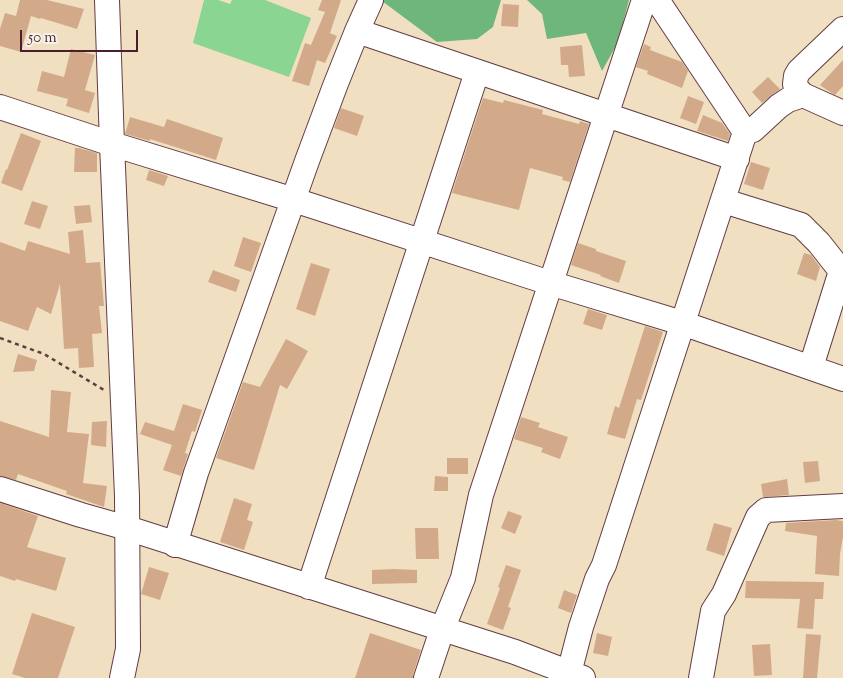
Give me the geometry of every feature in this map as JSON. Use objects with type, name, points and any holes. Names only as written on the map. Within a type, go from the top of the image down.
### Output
[{"type":"street","points":[[107,0],[127,496],[128,649],[122,678]]},
{"type":"street","points":[[176,545],[196,473],[294,200],[335,86],[357,31],[372,0]]},
{"type":"street","points":[[426,678],[442,630],[463,578],[481,495],[644,0]]},
{"type":"street","points":[[657,0],[745,132]]},
{"type":"street","points":[[843,29],[799,71],[795,84],[796,88],[803,95],[843,113]]},
{"type":"street","points":[[357,31],[737,159]]},
{"type":"street","points":[[308,587],[477,72]]},
{"type":"street","points":[[745,132],[753,130],[788,100],[803,95]]},
{"type":"street","points":[[0,107],[550,283],[682,323],[843,379]]},
{"type":"street","points":[[0,489],[515,652],[576,676],[581,627],[597,579],[604,565],[745,132]]},
{"type":"street","points":[[724,201],[801,225],[819,243],[841,271],[811,368]]},
{"type":"street","points":[[701,678],[713,611],[724,594],[758,517],[766,510],[843,506]]},
{"type":"path","points":[[0,338],[44,354],[122,401]]},
{"type":"green space","points":[[204,0],[218,0],[230,4],[232,0],[265,0],[311,18],[289,77],[193,43]]},
{"type":"green space","points":[[383,0],[501,0],[493,27],[477,39],[437,42]]},
{"type":"green space","points":[[527,0],[629,0],[618,42],[602,71],[586,33],[547,39],[542,14]]},
{"type":"building","points":[[20,0],[47,0],[84,9],[77,29],[31,16],[21,52],[0,46],[0,29],[5,13],[16,16]]},
{"type":"building","points":[[322,0],[341,0],[330,33],[337,36],[325,63],[317,60],[309,86],[292,81],[305,43],[311,45],[325,12],[318,10]]},
{"type":"building","points":[[503,4],[519,5],[518,27],[501,26]]},
{"type":"building","points":[[644,44],[651,47],[650,50],[682,62],[688,71],[682,88],[647,74],[648,71],[636,67]]},
{"type":"building","points":[[582,45],[585,76],[569,77],[568,65],[561,65],[560,47]]},
{"type":"building","points":[[71,49],[95,55],[85,90],[95,93],[89,113],[66,106],[68,99],[37,91],[42,71],[64,77]]},
{"type":"building","points":[[843,60],[843,86],[835,95],[820,85]]},
{"type":"building","points":[[768,77],[780,89],[762,103],[752,92]]},
{"type":"building","points":[[688,96],[704,102],[696,124],[680,118]]},
{"type":"building","points":[[483,98],[503,103],[504,100],[543,110],[542,114],[579,124],[580,121],[589,124],[570,182],[562,180],[563,177],[530,168],[519,210],[452,193]]},
{"type":"building","points":[[341,108],[364,116],[357,136],[334,128]]},
{"type":"building","points":[[703,115],[722,123],[730,134],[728,141],[697,131]]},
{"type":"building","points":[[130,117],[164,127],[167,119],[223,138],[216,160],[150,139],[150,141],[125,134]]},
{"type":"building","points":[[21,133],[41,141],[22,191],[1,183]]},
{"type":"building","points":[[75,148],[97,153],[97,172],[74,172]]},
{"type":"building","points":[[751,162],[770,168],[763,190],[744,184]]},
{"type":"building","points":[[149,170],[168,176],[164,186],[146,180]]},
{"type":"building","points":[[32,201],[48,206],[40,229],[24,224]]},
{"type":"building","points":[[90,205],[92,222],[76,224],[74,206]]},
{"type":"building","points":[[83,230],[86,263],[100,262],[104,306],[99,306],[102,333],[92,334],[94,367],[79,368],[78,348],[64,349],[60,284],[51,314],[37,307],[28,331],[0,321],[0,242],[25,251],[28,241],[70,254],[68,232]]},
{"type":"building","points":[[243,237],[261,243],[251,272],[234,266]]},
{"type":"building","points":[[578,243],[626,261],[619,283],[571,265]]},
{"type":"building","points":[[804,253],[811,255],[820,267],[816,281],[797,274]]},
{"type":"building","points":[[311,263],[330,269],[315,316],[296,309]]},
{"type":"building","points":[[213,270],[240,280],[236,292],[208,282]]},
{"type":"building","points":[[588,309],[607,315],[602,330],[583,324]]},
{"type":"building","points":[[645,326],[663,332],[641,400],[637,399],[625,439],[607,434],[615,406],[619,408]]},
{"type":"building","points":[[286,339],[308,351],[287,389],[280,385],[254,470],[216,458],[243,382],[260,387]]},
{"type":"building","points":[[18,354],[37,360],[34,371],[13,372]]},
{"type":"building","points":[[51,390],[71,392],[67,432],[89,434],[83,483],[107,486],[104,507],[66,494],[67,491],[18,474],[16,480],[0,476],[0,421],[49,437]]},
{"type":"building","points":[[183,404],[202,410],[195,432],[192,431],[185,453],[188,454],[181,476],[163,470],[172,445],[140,434],[145,422],[174,431]]},
{"type":"building","points":[[521,417],[540,423],[538,427],[568,437],[560,459],[541,452],[543,448],[514,439]]},
{"type":"building","points":[[107,421],[106,447],[91,445],[92,422]]},
{"type":"building","points":[[447,458],[468,458],[468,474],[447,474]]},
{"type":"building","points":[[818,461],[820,481],[805,483],[803,462]]},
{"type":"building","points":[[435,476],[448,477],[448,491],[434,491]]},
{"type":"building","points":[[787,479],[789,495],[763,497],[761,484]]},
{"type":"building","points":[[234,498],[252,504],[247,520],[253,522],[244,550],[220,542]]},
{"type":"building","points":[[0,503],[38,516],[27,547],[66,558],[56,591],[0,576]]},
{"type":"building","points":[[508,511],[522,516],[515,534],[501,528]]},
{"type":"building","points":[[843,521],[839,576],[815,574],[817,536],[785,531],[786,523]]},
{"type":"building","points":[[714,523],[732,528],[724,556],[706,550]]},
{"type":"building","points":[[415,528],[438,528],[439,559],[416,559]]},
{"type":"building","points":[[506,565],[521,570],[508,607],[511,608],[503,630],[487,624]]},
{"type":"building","points":[[149,567],[169,573],[160,600],[141,594]]},
{"type":"building","points":[[372,570],[417,570],[417,583],[372,584]]},
{"type":"building","points":[[746,581],[824,582],[823,599],[815,599],[813,629],[797,628],[800,599],[745,598]]},
{"type":"building","points":[[564,590],[577,595],[571,613],[558,608]]},
{"type":"building","points":[[32,613],[75,627],[58,678],[25,678],[12,674]]},
{"type":"building","points":[[370,633],[421,650],[413,678],[355,678]]},
{"type":"building","points":[[597,633],[612,637],[608,656],[593,653]]},
{"type":"building","points":[[806,634],[821,635],[817,678],[803,678]]},
{"type":"building","points":[[770,644],[772,675],[754,676],[752,645]]}]
